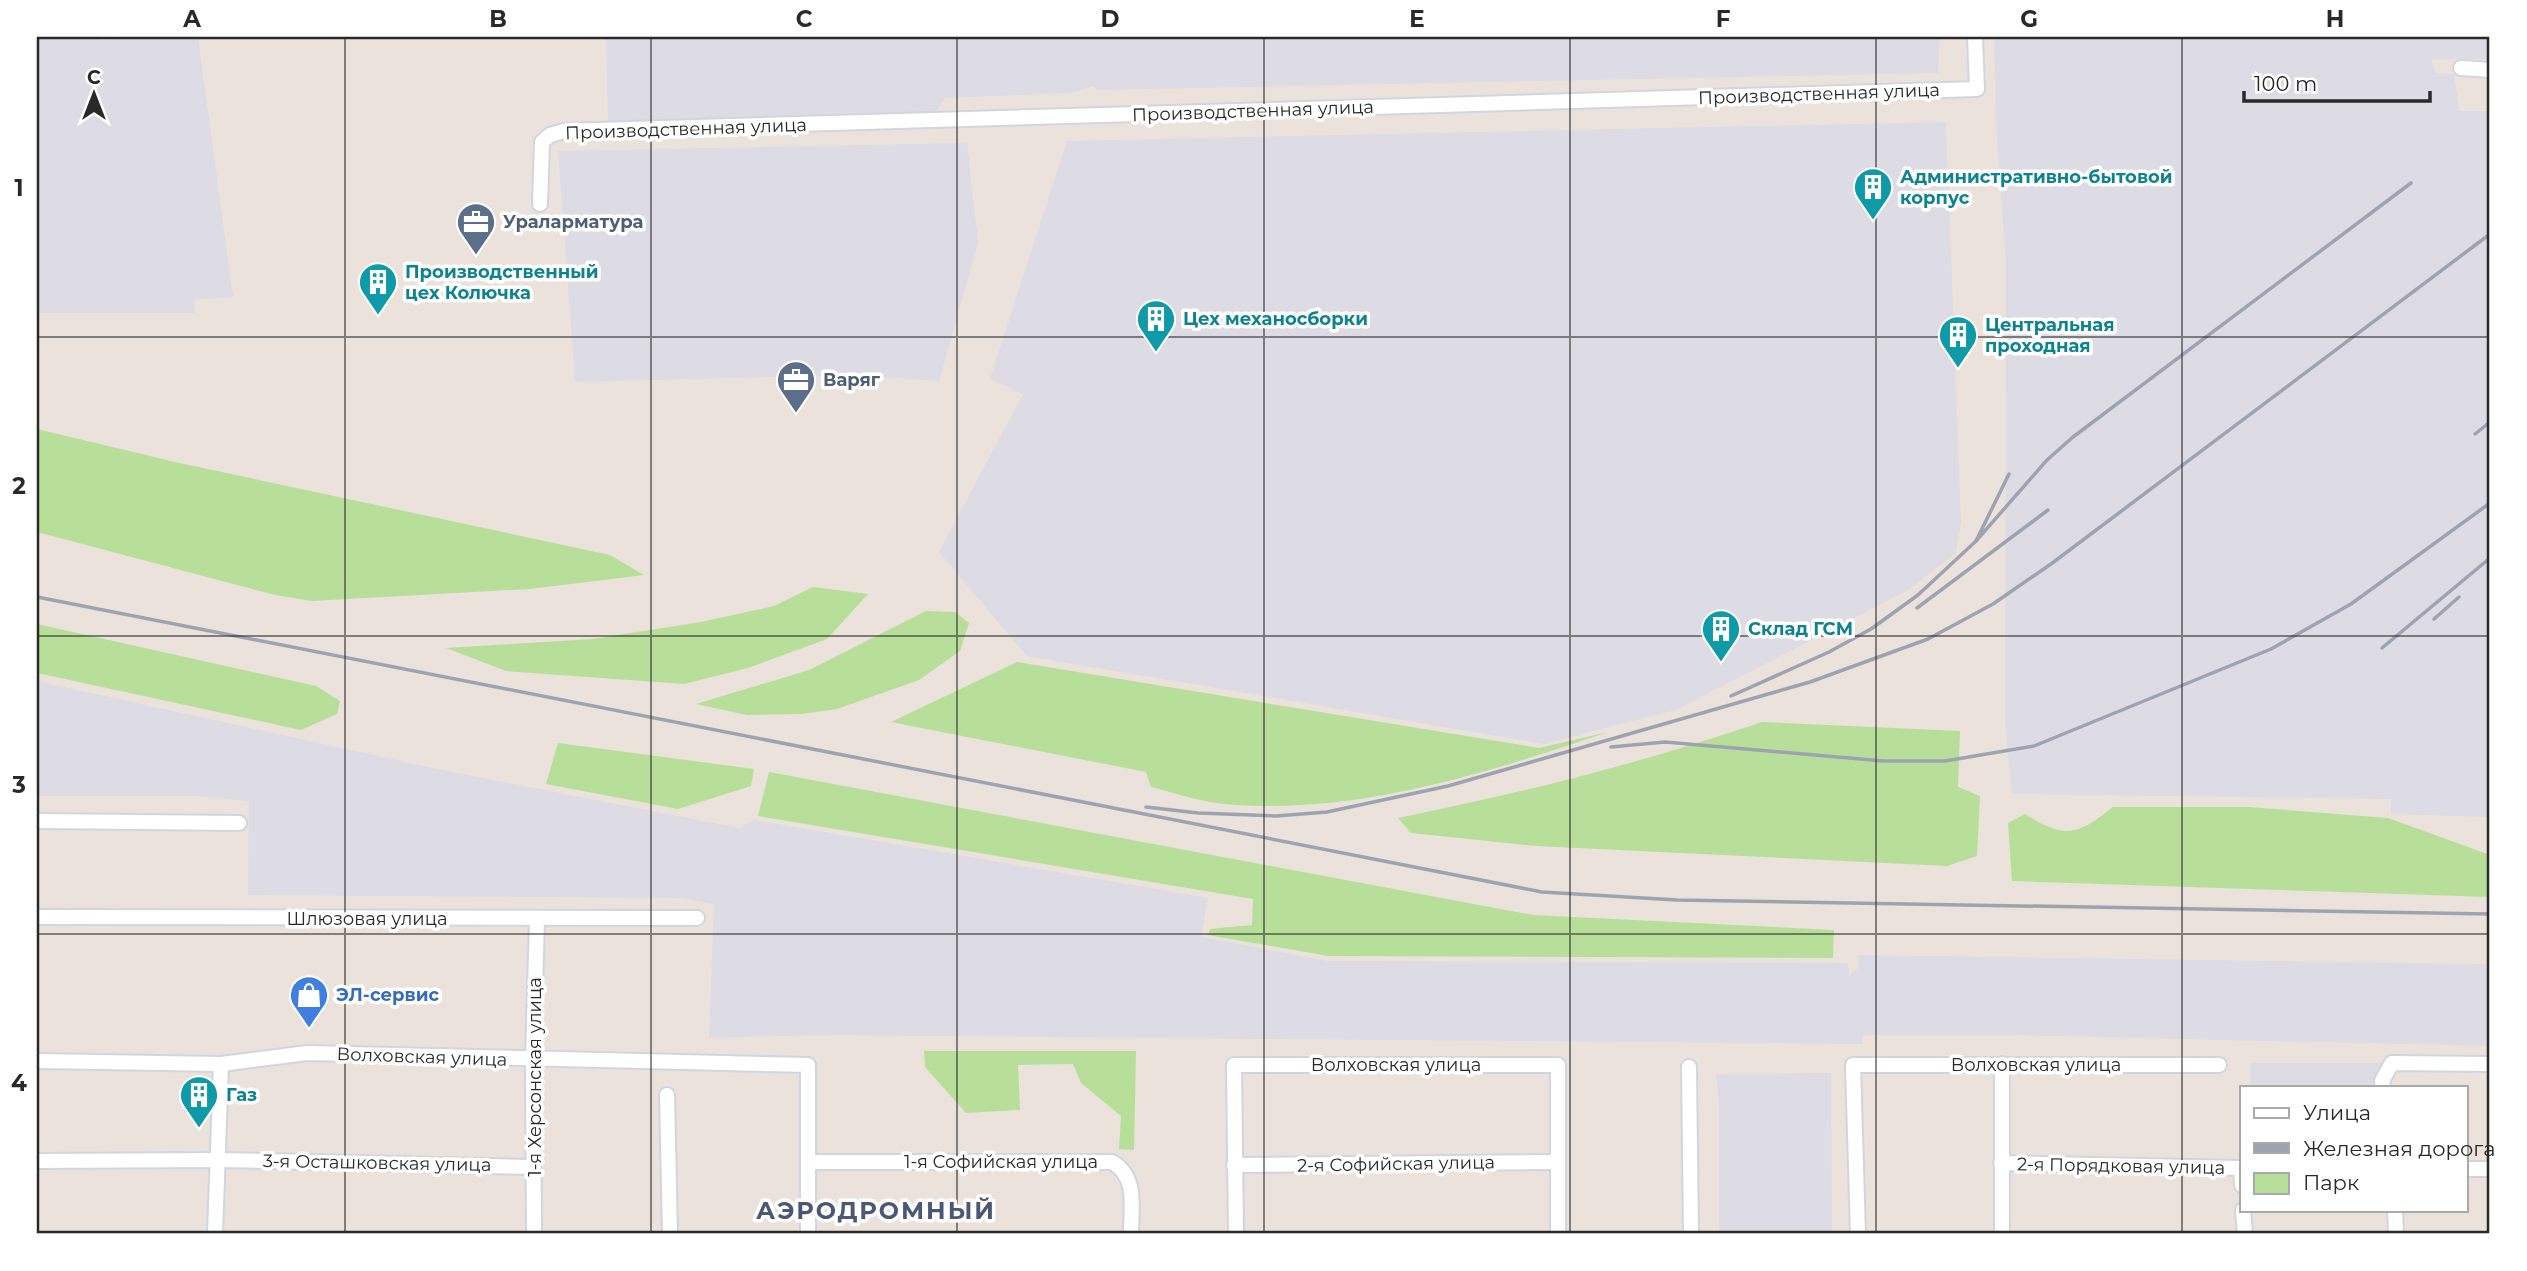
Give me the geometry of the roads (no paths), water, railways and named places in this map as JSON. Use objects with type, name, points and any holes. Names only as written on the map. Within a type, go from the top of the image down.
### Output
[{"type":"street","name":"Производственная улица","points":[[540,204],[542,142],[550,135],[564,131],[1977,89],[1975,37]]},
{"type":"street","points":[[2461,68],[2490,70]]},
{"type":"street","points":[[37,821],[239,822]]},
{"type":"street","name":"Шлюзовая улица","points":[[37,917],[537,920],[697,918]]},
{"type":"street","name":"1-я Херсонская улица","points":[[534,1234],[533,1060],[537,920]]},
{"type":"street","name":"Волховская улица","points":[[37,1061],[221,1064],[307,1053],[808,1065],[809,1162]]},
{"type":"street","points":[[2383,1086],[2382,1081],[2392,1063],[2490,1064]]},
{"type":"street","points":[[215,1234],[220,1160],[221,1064]]},
{"type":"street","points":[[2002,1064],[2002,1234]]},
{"type":"street","name":"Волховская улица","points":[[1234,1166],[1234,1065],[1558,1065],[1558,1162]]},
{"type":"street","name":"Волховская улица","points":[[1858,1234],[1853,1065],[2220,1065]]},
{"type":"street","points":[[1689,1067],[1691,1234]]},
{"type":"street","points":[[667,1095],[670,1234]]},
{"type":"street","name":"3-я Осташковская улица","points":[[37,1161],[220,1160],[534,1167]]},
{"type":"street","points":[[808,1234],[809,1162]]},
{"type":"street","name":"1-я Софийская улица","points":[[809,1162],[1112,1162],[1125,1169],[1130,1181],[1131,1234]]},
{"type":"street","points":[[1558,1162],[1558,1234]]},
{"type":"street","name":"2-я Софийская улица","points":[[1234,1166],[1558,1162]]},
{"type":"street","name":"2-я Порядковая улица","points":[[2001,1163],[2240,1168]]},
{"type":"street","points":[[1234,1166],[1236,1234]]},
{"type":"street","points":[[2468,1169],[2490,1169]]},
{"type":"street","points":[[2244,1212],[2245,1234]]},
{"type":"street","points":[[2395,1212],[2396,1234]]},
{"type":"railway","points":[[1976,541],[2047,460],[2073,437],[2411,183]]},
{"type":"railway","points":[[1146,807],[1198,813],[1276,816],[1327,812],[1448,786],[1810,682],[1928,639],[1993,604],[2051,564],[2490,234]]},
{"type":"railway","points":[[2475,434],[2490,422]]},
{"type":"railway","points":[[1731,696],[1829,652],[1871,629],[1918,595],[1976,541],[2009,474]]},
{"type":"railway","points":[[1611,747],[1665,742],[1883,761],[1945,761],[2034,746],[2271,649],[2351,604],[2490,503]]},
{"type":"railway","points":[[1917,608],[2048,510]]},
{"type":"railway","points":[[2382,648],[2490,558]]},
{"type":"railway","points":[[37,597],[1542,892],[1677,900],[2490,914]]},
{"type":"railway","points":[[2434,619],[2459,597]]},
{"type":"place","name":"Административно-бытовой корпус","points":[[1873,221]]},
{"type":"place","name":"Ураларматура","points":[[476,256]]},
{"type":"place","name":"Производственный цех Колючка","points":[[378,316]]},
{"type":"place","name":"Цех механосборки","points":[[1156,353]]},
{"type":"place","name":"Центральная проходная","points":[[1958,369]]},
{"type":"place","name":"Варяг","points":[[796,414]]},
{"type":"place","name":"Склад ГСМ","points":[[1721,663]]},
{"type":"place","name":"ЭЛ-сервис","points":[[309,1029]]},
{"type":"place","name":"Газ","points":[[199,1129]]},
{"type":"district","name":"АЭРОДРОМНЫЙ","points":[[876,1210]]}]
